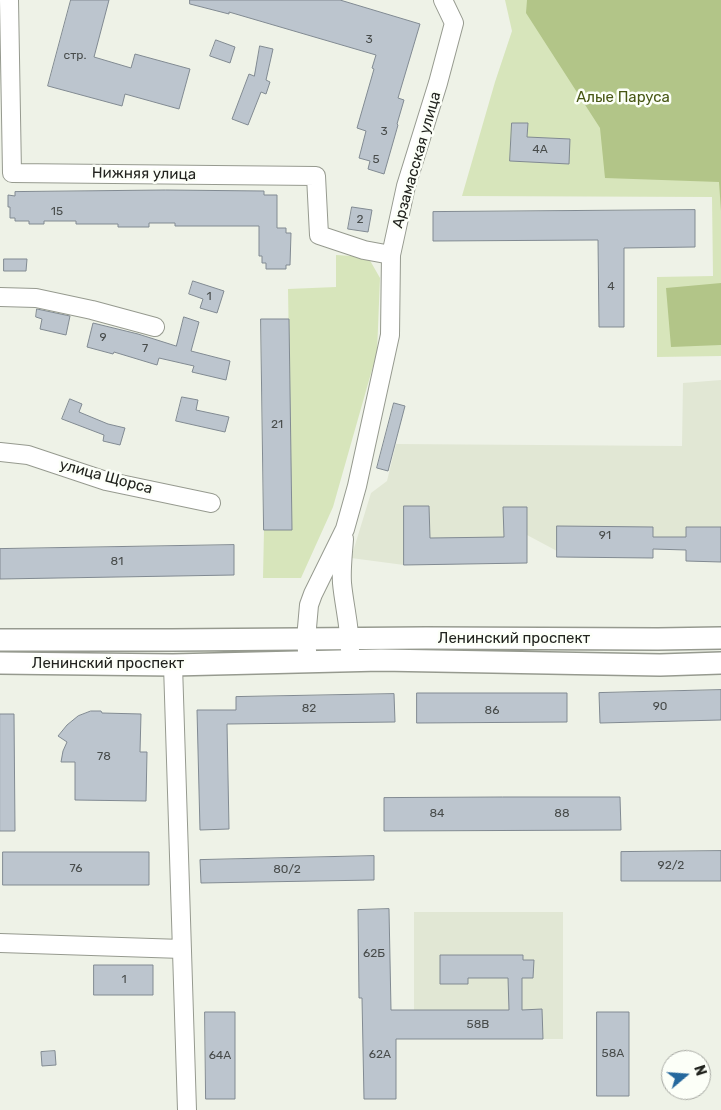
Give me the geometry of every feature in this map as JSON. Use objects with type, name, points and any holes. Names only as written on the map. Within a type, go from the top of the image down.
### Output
[{"type":"main road","name":"Ленинский проспект","points":[[0,640],[721,638]]},
{"type":"main road","name":"Ленинский проспект","points":[[0,664],[173,665],[405,660],[660,665],[721,663]]},
{"type":"street","name":"Нижняя улица","points":[[9,0],[12,173],[316,176],[319,235],[364,250],[391,255]]},
{"type":"street","name":"Арзамасская улица","points":[[350,661],[350,638],[341,572],[345,529],[357,486],[390,335],[391,255],[406,186],[438,83],[454,23],[443,0]]},
{"type":"street","points":[[0,297],[36,298],[92,310],[155,327]]},
{"type":"street","name":"улица Щорса","points":[[0,452],[28,455],[106,481],[212,503]]},
{"type":"street","name":"Арзамасская улица","points":[[306,639],[309,605],[345,529]]},
{"type":"street","points":[[306,639],[307,661]]},
{"type":"street","points":[[173,665],[187,1110]]},
{"type":"street","points":[[0,943],[182,949]]},
{"type":"shaded area","points":[[721,380],[721,562],[686,561],[686,550],[653,549],[653,558],[557,557],[557,551],[527,535],[527,563],[404,565],[351,558],[371,493],[387,481],[396,444],[682,446],[683,383]]},
{"type":"shaded area","points":[[414,912],[563,912],[563,1039],[414,1039]]},
{"type":"green space","name":"Алые Паруса","points":[[505,0],[721,0],[721,356],[657,357],[657,277],[713,276],[712,197],[462,196],[512,31]]},
{"type":"green space","points":[[527,0],[721,0],[721,211],[719,182],[605,178],[600,128],[526,13]]},
{"type":"green space","points":[[336,255],[368,257],[380,278],[377,352],[333,507],[301,578],[263,578],[264,530],[292,530],[288,289],[336,287]]},
{"type":"green space","points":[[721,283],[721,345],[671,347],[666,288]]},
{"type":"building","points":[[71,0],[109,0],[94,57],[131,68],[135,54],[190,69],[179,109],[125,94],[122,106],[48,86]]},
{"type":"building","points":[[190,0],[340,0],[420,24],[398,98],[404,100],[384,174],[368,169],[370,161],[359,158],[366,131],[357,128],[374,69],[372,68],[376,55],[229,12],[229,14],[190,4]]},
{"type":"building","points":[[216,40],[235,47],[230,63],[210,56]]},
{"type":"building","points":[[260,46],[273,49],[266,80],[270,82],[266,94],[261,92],[248,125],[232,119],[249,74],[254,76]]},
{"type":"building","points":[[512,123],[528,123],[527,137],[570,139],[569,164],[510,161]]},
{"type":"building","points":[[264,191],[264,195],[277,195],[277,228],[286,228],[286,233],[291,233],[290,265],[286,265],[286,269],[266,269],[266,263],[262,263],[262,256],[259,256],[259,226],[175,226],[175,223],[149,223],[149,227],[118,227],[118,224],[76,224],[76,221],[44,221],[44,224],[29,224],[29,221],[15,221],[15,218],[10,218],[10,207],[8,207],[8,195],[15,196],[15,192]]},
{"type":"building","points":[[352,207],[372,210],[368,232],[348,229]]},
{"type":"building","points":[[695,210],[695,247],[624,248],[624,327],[599,327],[598,240],[433,241],[433,212]]},
{"type":"building","points":[[4,259],[27,259],[26,271],[4,271]]},
{"type":"building","points":[[193,281],[224,291],[217,313],[200,308],[203,299],[189,294]]},
{"type":"building","points":[[37,309],[70,316],[66,335],[40,329],[42,319],[36,317]]},
{"type":"building","points":[[184,317],[199,322],[191,351],[230,361],[226,380],[192,372],[194,366],[159,358],[157,365],[114,352],[113,354],[87,347],[93,323],[176,346]]},
{"type":"building","points":[[261,319],[289,319],[292,530],[264,530]]},
{"type":"building","points":[[182,397],[198,400],[196,410],[229,417],[225,432],[176,421]]},
{"type":"building","points":[[70,399],[82,404],[79,412],[108,424],[125,428],[120,445],[103,441],[104,435],[62,419]]},
{"type":"building","points":[[394,403],[405,406],[388,471],[377,468]]},
{"type":"building","points":[[404,506],[429,506],[430,538],[504,537],[503,507],[527,507],[527,563],[404,565]]},
{"type":"building","points":[[557,526],[653,527],[653,537],[686,537],[686,527],[721,527],[721,562],[686,561],[686,550],[653,549],[653,558],[557,557]]},
{"type":"building","points":[[234,545],[234,575],[0,579],[0,549]]},
{"type":"building","points":[[721,690],[721,720],[600,723],[599,693]]},
{"type":"building","points":[[417,693],[567,693],[567,722],[417,723]]},
{"type":"building","points":[[394,694],[395,722],[227,724],[229,829],[200,830],[197,710],[236,710],[236,697]]},
{"type":"building","points":[[91,711],[141,714],[140,752],[147,752],[146,801],[75,800],[75,762],[61,762],[67,742],[58,736],[78,716]]},
{"type":"building","points":[[0,714],[14,714],[15,831],[0,831]]},
{"type":"building","points":[[620,797],[621,830],[384,831],[384,798]]},
{"type":"building","points":[[721,851],[721,881],[621,881],[621,852]]},
{"type":"building","points":[[3,852],[149,852],[149,885],[3,885]]},
{"type":"building","points":[[374,856],[374,880],[201,883],[200,860]]},
{"type":"building","points":[[389,909],[391,1010],[509,1010],[508,978],[468,978],[468,984],[440,984],[440,955],[523,955],[523,960],[534,960],[533,978],[522,978],[522,1010],[542,1009],[543,1039],[396,1039],[396,1099],[364,1099],[362,998],[359,998],[358,910]]},
{"type":"building","points":[[94,965],[153,965],[153,995],[94,995]]},
{"type":"building","points":[[205,1012],[235,1012],[235,1099],[206,1099]]},
{"type":"building","points":[[597,1012],[629,1012],[629,1096],[597,1096]]},
{"type":"building","points":[[55,1051],[56,1065],[42,1066],[41,1052]]}]
